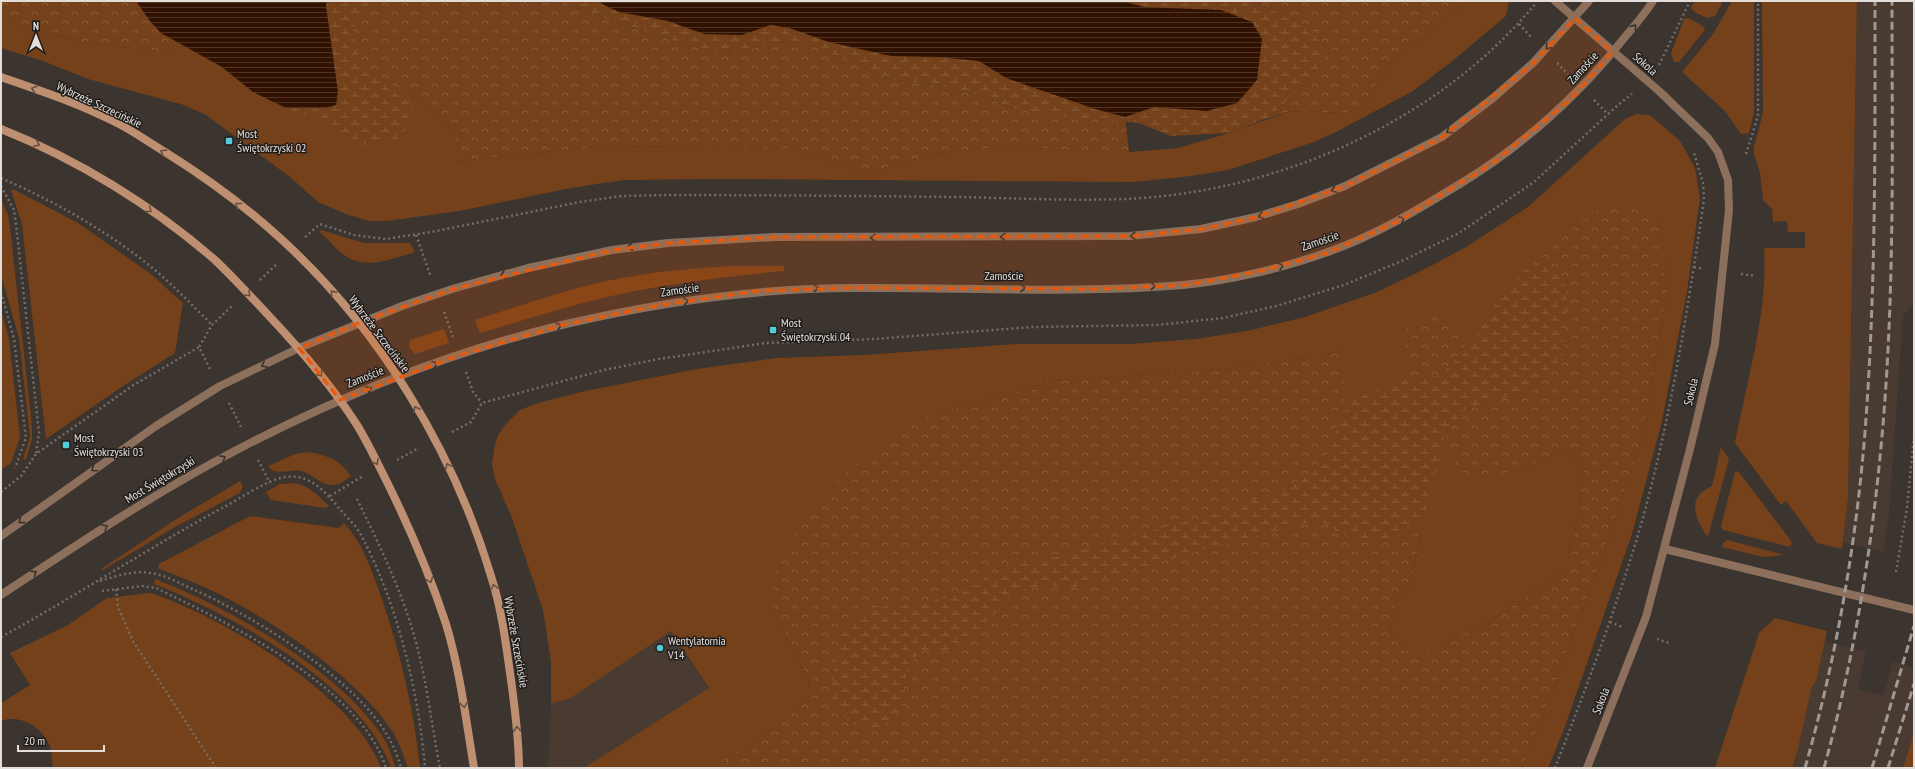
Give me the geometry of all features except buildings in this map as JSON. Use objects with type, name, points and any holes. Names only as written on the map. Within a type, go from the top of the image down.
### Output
[{"type":"main road","name":"Wybrzeże Szczecińskie","points":[[1,77],[56,96],[122,126],[196,172],[283,241],[323,282],[358,323],[398,377],[443,454],[473,523],[492,577],[504,627],[515,709],[519,768]]},
{"type":"main road","points":[[1,129],[24,138],[84,168],[140,203],[215,260],[299,348],[340,400],[358,427],[395,496],[419,548],[446,625],[463,698],[474,768]]},
{"type":"street","name":"Sokola","points":[[1555,1],[1708,138],[1718,152],[1728,180],[1729,210],[1715,344],[1665,549],[1646,617],[1587,768]]},
{"type":"street","points":[[1,536],[156,426],[205,395],[299,348],[358,323],[452,290],[528,268],[612,250],[668,242],[774,237],[1128,236],[1201,229],[1256,217],[1345,186],[1442,137],[1493,98],[1533,63],[1589,1]]},
{"type":"street","points":[[1613,52],[1653,1]]},
{"type":"street","name":"Zamoście","points":[[340,400],[460,355],[563,325],[661,305],[760,291],[853,288],[1110,288],[1187,285],[1261,271],[1328,253],[1399,221],[1492,164],[1570,100],[1613,52]]},
{"type":"street","name":"Most Świętokrzyski","points":[[1,594],[72,548],[211,464],[250,443],[340,400]]},
{"type":"street","points":[[1665,549],[1914,610]]},
{"type":"path","points":[[313,230],[320,224],[371,238],[386,239],[416,235],[580,202],[622,196],[669,195],[1124,199],[1216,188],[1260,177],[1316,159],[1351,143],[1437,95],[1474,66],[1519,24],[1538,1]]},
{"type":"path","points":[[1657,67],[1662,61],[1681,17],[1690,1]]},
{"type":"path","points":[[1746,154],[1758,116],[1758,1]]},
{"type":"path","points":[[1519,24],[1533,38]]},
{"type":"path","points":[[1592,97],[1608,114]]},
{"type":"path","points":[[1555,768],[1610,622],[1638,534],[1679,360],[1704,200],[1703,183],[1699,166],[1690,147]]},
{"type":"path","points":[[1,178],[30,191],[81,218],[154,269],[212,325]]},
{"type":"path","points":[[1,186],[14,210],[16,224],[39,433],[36,454]]},
{"type":"path","points":[[416,235],[423,254]]},
{"type":"path","points":[[266,274],[281,259]]},
{"type":"path","points":[[1,292],[14,339],[26,438],[15,468]]},
{"type":"path","points":[[1,492],[21,476],[36,454],[132,386],[199,347],[212,325],[222,316]]},
{"type":"path","points":[[448,325],[454,341]]},
{"type":"path","points":[[199,347],[209,366]]},
{"type":"path","points":[[462,426],[471,422],[482,403],[473,392]]},
{"type":"path","points":[[230,405],[236,418]]},
{"type":"path","points":[[1896,572],[1907,508],[1914,436]]},
{"type":"path","points":[[262,467],[270,482]]},
{"type":"path","points":[[1,637],[56,607],[184,529],[270,482],[285,477],[304,478],[315,484],[330,496],[361,534],[378,572],[391,608],[416,697],[425,768]]},
{"type":"path","points":[[330,496],[356,480]]},
{"type":"path","points":[[357,499],[389,564],[408,618],[421,662],[440,768]]},
{"type":"path","points":[[96,582],[136,572],[151,573],[166,577],[210,596],[247,617],[310,658],[350,691],[382,726],[395,747],[402,768]]},
{"type":"path","points":[[102,591],[142,586],[156,588],[232,625],[299,668],[342,703],[359,721],[374,741],[386,768]]},
{"type":"path","points":[[116,589],[118,607],[133,641],[216,768]]},
{"type":"highlighted area","points":[[1575,18],[1613,52],[1570,100],[1492,164],[1399,221],[1328,253],[1261,271],[1187,285],[1102,289],[853,288],[759,291],[661,305],[563,325],[460,355],[340,400],[299,348],[358,323],[452,289],[612,250],[668,243],[774,237],[1129,236],[1201,229],[1256,217],[1345,186],[1442,137],[1533,63]]},
{"type":"shaded area","points":[[136,1],[327,1],[326,6],[338,92],[336,105],[325,108],[286,108],[253,92],[222,67],[161,33],[150,21]]},
{"type":"shaded area","points":[[598,1],[1121,1],[1145,7],[1221,10],[1252,22],[1262,39],[1257,80],[1237,103],[1207,111],[1154,107],[1125,117],[1095,109],[1006,78],[979,61],[939,57],[891,56],[829,42],[789,28],[770,25],[742,35],[704,34],[668,21],[619,12]]},
{"type":"shaded area","points":[[1857,1],[1914,1],[1914,302],[1903,316],[1889,514],[1883,552],[1843,542],[1848,498]]},
{"type":"shaded area","points":[[671,631],[709,689],[584,768],[548,768],[551,703],[569,699],[638,646]]},
{"type":"shaded area","points":[[1825,642],[1866,651],[1858,689],[1883,695],[1893,662],[1914,668],[1914,734],[1905,768],[1792,768],[1798,749],[1812,687],[1817,679]]},
{"type":"green space","points":[[1,1],[136,1],[150,21],[161,33],[185,46],[160,51],[83,43],[1,19]]},
{"type":"green space","points":[[136,1],[370,1],[357,15],[353,32],[360,59],[371,76],[395,86],[410,96],[414,117],[398,139],[361,145],[320,121],[286,108],[253,92],[222,67],[161,33],[150,21]]},
{"type":"green space","points":[[330,1],[509,1],[522,4],[550,2],[590,11],[613,22],[712,52],[746,51],[774,42],[810,45],[889,79],[930,84],[978,95],[1019,110],[1125,117],[1129,152],[1094,152],[1014,146],[937,153],[881,169],[861,170],[795,148],[605,146],[456,161],[459,149],[450,128],[432,108],[395,86],[371,76],[360,59]]},
{"type":"green space","points":[[509,1],[1251,1],[1312,29],[1326,55],[1309,80],[1268,118],[1229,133],[1171,136],[1139,123],[1059,116],[1019,110],[978,95],[930,84],[889,79],[810,45],[774,42],[746,51],[712,52],[613,22],[590,11],[550,2],[522,4]]},
{"type":"green space","points":[[1251,1],[1464,1],[1432,31],[1393,59],[1364,106],[1348,113],[1291,111],[1268,118],[1309,80],[1312,29]]},
{"type":"green space","points":[[1464,1],[1509,1],[1506,16],[1451,62],[1413,91],[1314,142],[1228,170],[1191,176],[1134,182],[718,179],[624,180],[571,188],[459,211],[387,221],[369,221],[346,214],[318,202],[290,177],[206,115],[184,105],[88,79],[43,61],[1,48],[1,19],[83,43],[160,51],[185,46],[222,67],[253,92],[330,32],[395,86],[432,108],[450,128],[459,149],[456,161],[605,146],[795,148],[861,170],[881,169],[937,153],[1014,146],[1094,152],[1129,152],[1178,148],[1229,133],[1291,111],[1348,113],[1364,106],[1393,59],[1432,31]]},
{"type":"green space","points":[[1695,1],[1723,1],[1715,16],[1707,18],[1693,11],[1691,7]]},
{"type":"green space","points":[[1732,1],[1754,1],[1754,112],[1749,133],[1741,134],[1725,111],[1682,72],[1713,34]]},
{"type":"green space","points":[[1762,1],[1857,1],[1848,498],[1842,549],[1817,543],[1786,501],[1781,505],[1735,443],[1760,322],[1763,297],[1764,248],[1805,248],[1805,232],[1788,232],[1787,221],[1773,222],[1772,209],[1763,200],[1760,173],[1754,154],[1754,147],[1763,113]]},
{"type":"green space","points":[[1688,18],[1703,26],[1705,30],[1679,62],[1674,62],[1671,53],[1684,19]]},
{"type":"green space","points":[[1636,114],[1650,115],[1680,141],[1695,168],[1700,198],[1687,291],[1662,421],[1632,534],[1563,732],[1548,768],[1521,768],[1537,732],[1602,558],[1645,428],[1667,290],[1660,222],[1536,262],[1520,273],[1523,392],[1464,410],[1506,474],[1567,450],[1584,464],[1580,508],[1565,572],[1491,620],[1423,655],[1404,651],[1390,631],[1396,605],[1411,580],[1421,534],[1318,520],[1341,351],[1284,362],[1199,372],[1053,381],[984,402],[937,413],[771,606],[810,683],[798,711],[712,768],[584,768],[709,688],[671,631],[569,699],[551,703],[551,662],[543,610],[512,518],[495,479],[492,464],[498,435],[506,424],[520,410],[538,403],[585,391],[697,369],[776,358],[864,355],[1016,344],[1129,344],[1196,339],[1247,331],[1305,317],[1377,292],[1466,247],[1528,207],[1625,119]],"holes":[[[1421,323],[1467,350],[1438,376],[1402,330]]]},
{"type":"green space","points":[[11,190],[15,190],[78,223],[151,274],[183,303],[175,353],[120,388],[46,439],[22,224]]},
{"type":"green space","points":[[1,199],[8,215],[10,227],[32,426],[32,439],[26,460],[23,459],[30,437],[19,338],[1,275]]},
{"type":"green space","points":[[1629,207],[1660,222],[1667,290],[1645,428],[1602,558],[1537,732],[1521,768],[712,768],[798,710],[810,683],[771,606],[775,569],[806,517],[838,480],[895,432],[937,413],[984,402],[1053,381],[1199,372],[1284,362],[1341,351],[1345,398],[1331,446],[1322,465],[1379,530],[1410,525],[1421,534],[1411,580],[1396,605],[1390,631],[1404,651],[1423,654],[1491,620],[1565,572],[1580,508],[1584,464],[1567,450],[1506,474],[1464,474],[1451,456],[1446,433],[1464,410],[1523,392],[1543,305],[1520,273],[1536,262],[1592,212]]},
{"type":"green space","points":[[321,230],[364,243],[410,243],[415,252],[381,262],[364,263],[355,261],[340,252],[320,232]]},
{"type":"green space","points":[[1536,262],[1557,273],[1567,288],[1563,358],[1523,392],[1464,410],[1446,433],[1425,513],[1391,540],[1351,539],[1318,520],[1213,547],[1074,587],[1042,585],[1011,596],[978,632],[945,651],[921,650],[906,671],[904,709],[876,730],[853,724],[829,703],[841,632],[870,608],[921,603],[958,595],[1017,558],[1047,559],[1210,515],[1291,487],[1322,465],[1331,446],[1341,417],[1353,399],[1403,379],[1438,376],[1467,350],[1488,314],[1520,273]]},
{"type":"green space","points":[[731,266],[784,266],[784,271],[693,282],[626,293],[572,306],[480,333],[475,320],[557,294],[598,283],[674,270]]},
{"type":"green space","points":[[1,310],[9,339],[20,437],[11,463],[1,470]]},
{"type":"green space","points":[[1442,312],[1467,350],[1438,376],[1411,378],[1402,330]]},
{"type":"green space","points":[[444,329],[449,343],[415,354],[409,347],[410,340]]},
{"type":"green space","points":[[1721,447],[1729,459],[1708,537],[1699,522],[1695,511],[1695,505],[1700,494],[1712,486]]},
{"type":"green space","points":[[309,452],[328,457],[343,466],[351,476],[337,485],[328,485],[304,472],[280,472],[268,466],[295,454]]},
{"type":"green space","points":[[1738,471],[1792,542],[1790,547],[1723,530],[1721,526],[1735,472]]},
{"type":"green space","points":[[240,481],[243,486],[240,493],[175,527],[103,570],[101,569],[178,518]]},
{"type":"green space","points":[[295,483],[305,486],[329,506],[325,508],[271,500],[266,492],[280,484]]},
{"type":"green space","points":[[250,516],[339,528],[344,523],[351,531],[372,570],[396,643],[410,704],[420,768],[408,768],[394,734],[378,713],[359,692],[336,671],[310,651],[284,632],[232,601],[209,589],[158,568],[159,564]]},
{"type":"green space","points":[[1727,540],[1785,555],[1763,557],[1722,547],[1723,543]]},
{"type":"green space","points":[[155,579],[216,606],[280,643],[311,665],[339,688],[363,712],[383,737],[389,748],[396,768],[391,768],[376,738],[353,709],[324,682],[291,656],[220,614],[154,584]]},
{"type":"green space","points":[[151,593],[180,604],[213,620],[283,662],[316,687],[344,713],[367,741],[381,768],[53,768],[50,746],[42,733],[30,724],[23,721],[9,719],[1,721],[1,703],[30,685],[10,653],[68,625],[107,598]]},
{"type":"green space","points":[[1775,618],[1827,631],[1817,679],[1812,687],[1798,749],[1792,768],[1715,768],[1759,633]]},
{"type":"green space","points":[[1914,733],[1914,768],[1903,768]]},
{"type":"railway","points":[[1805,768],[1826,685],[1843,602],[1856,517],[1865,432],[1869,378],[1873,271],[1875,1]]},
{"type":"railway","points":[[1824,768],[1835,727],[1853,645],[1873,520],[1882,436],[1891,273],[1892,1]]},
{"type":"railway","points":[[1872,768],[1914,626]]},
{"type":"railway","points":[[1888,768],[1914,684]]},
{"type":"place","name":"Most Świętokrzyski 02","points":[[229,141]]},
{"type":"place","name":"Most Świętokrzyski 04","points":[[773,330]]},
{"type":"place","name":"Most Świętokrzyski 03","points":[[66,445]]},
{"type":"place","name":"Wentylatornia V14","points":[[660,648]]}]
